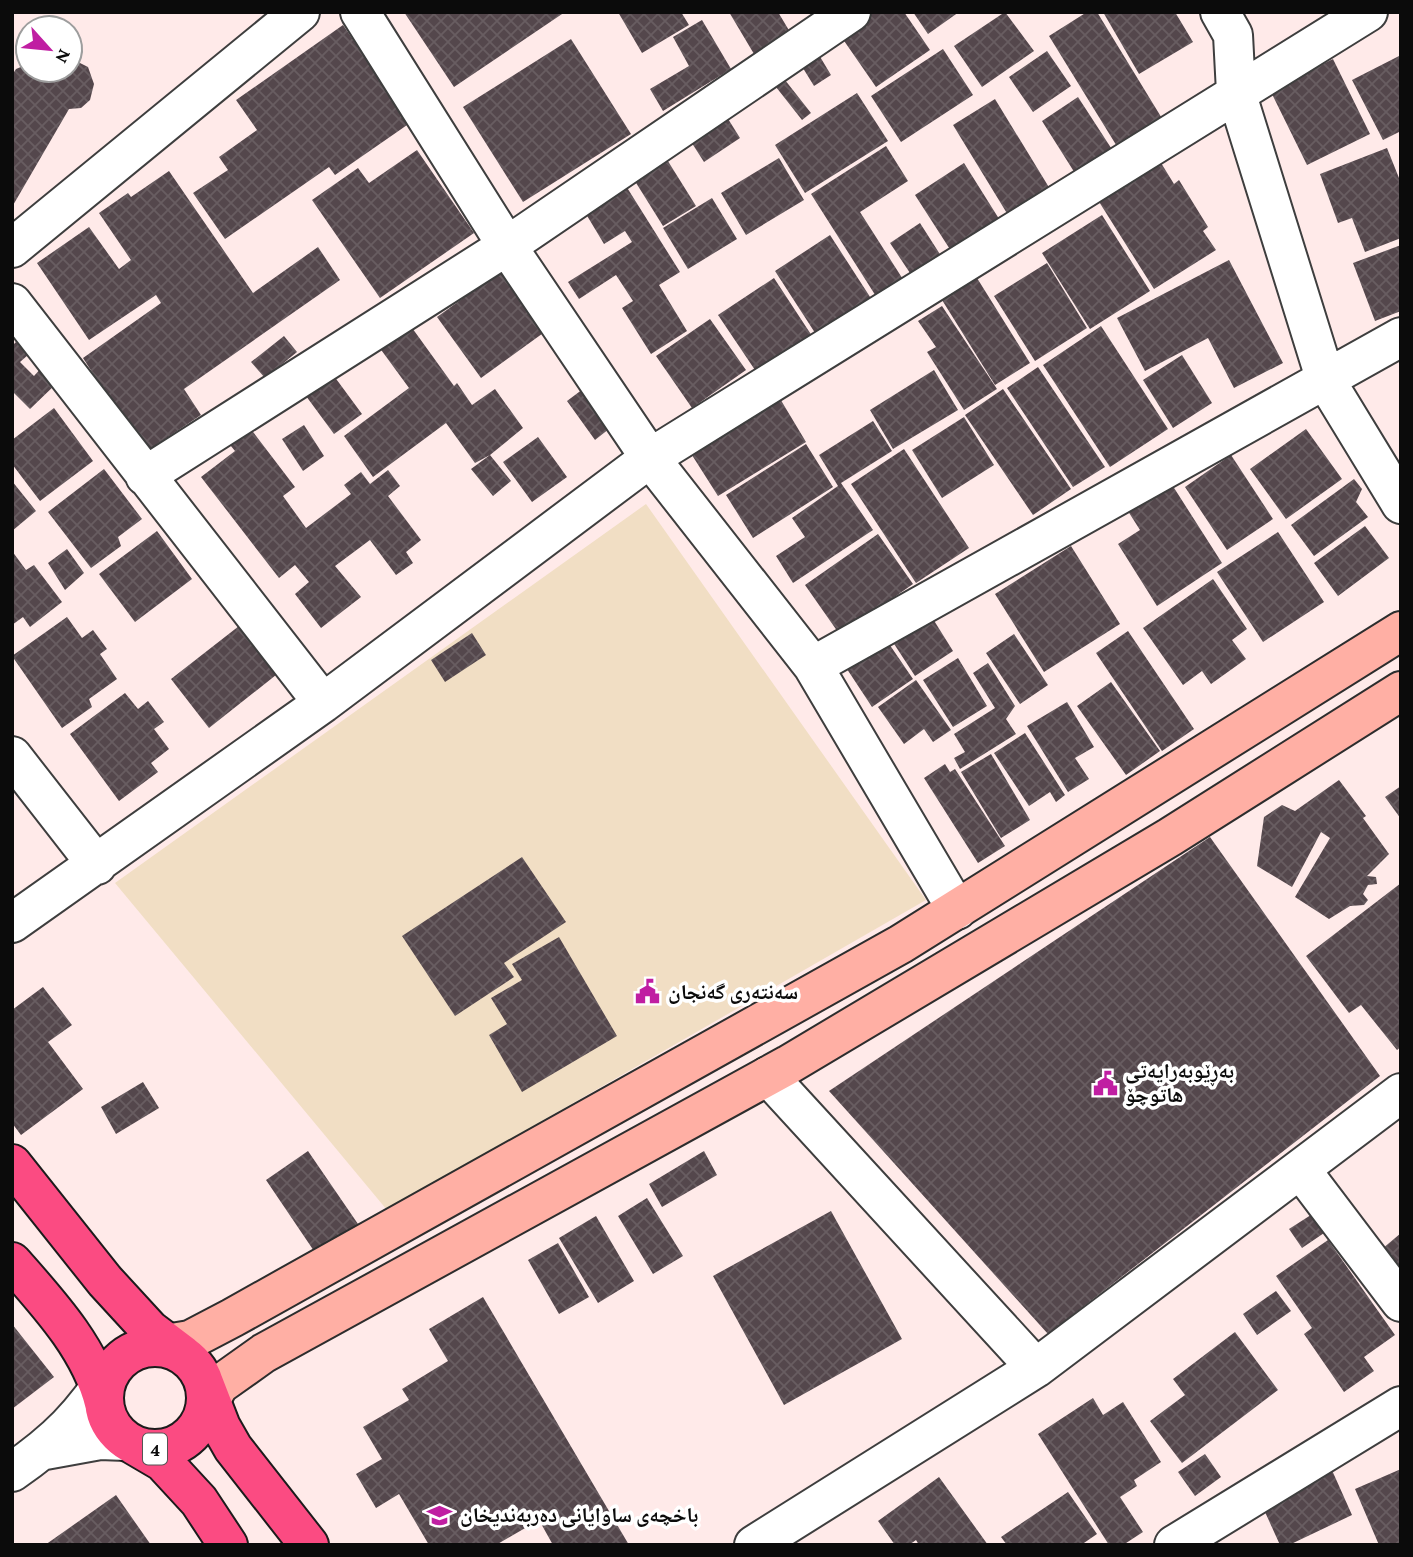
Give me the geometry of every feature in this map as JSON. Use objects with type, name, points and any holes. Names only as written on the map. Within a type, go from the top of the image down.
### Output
[{"type":"highway","points":[[12,1164],[105,1280],[188,1373],[233,1448],[309,1545]]},
{"type":"highway","name":"4","points":[[12,1262],[41,1295],[105,1387],[107,1418],[115,1431],[163,1462],[199,1502],[228,1545]]},
{"type":"highway","points":[[105,1387],[124,1357],[138,1349],[188,1373]]},
{"type":"highway","name":"4","points":[[130,1443],[151,1449],[169,1447],[185,1439],[197,1427],[188,1373]]},
{"type":"street","points":[[12,248],[300,12]]},
{"type":"street","points":[[360,12],[507,246],[650,458],[813,666],[957,910]]},
{"type":"street","points":[[145,476],[507,246],[851,12]]},
{"type":"street","points":[[1220,12],[1233,35],[1236,92],[1326,381],[1401,504]]},
{"type":"street","points":[[12,923],[323,703],[650,458],[1368,12]]},
{"type":"street","points":[[12,303],[323,703]]},
{"type":"street","points":[[813,666],[1401,337]]},
{"type":"street","points":[[1401,631],[901,944],[190,1340],[188,1373],[219,1385],[264,1353],[768,1076],[1170,837],[1401,691]]},
{"type":"street","points":[[12,756],[97,865]]},
{"type":"street","points":[[768,1076],[1036,1368]]},
{"type":"street","points":[[754,1545],[1036,1368],[1401,1093]]},
{"type":"street","points":[[1301,1170],[1401,1302]]},
{"type":"street","points":[[12,1472],[45,1450],[66,1431],[105,1387]]},
{"type":"street","points":[[1174,1545],[1401,1406]]},
{"type":"street","points":[[45,1450],[100,1440],[130,1443]]},
{"type":"shaded area","points":[[646,504],[926,900],[387,1210],[115,883]]},
{"type":"building","points":[[404,12],[565,12],[454,87]]},
{"type":"building","points":[[618,12],[681,12],[689,25],[642,53]]},
{"type":"building","points":[[729,12],[778,12],[790,32],[754,54]]},
{"type":"building","points":[[873,12],[904,12],[930,50],[876,87],[840,35]]},
{"type":"building","points":[[913,12],[959,12],[928,34]]},
{"type":"building","points":[[1005,12],[1034,51],[982,87],[954,46]]},
{"type":"building","points":[[1087,12],[1097,12],[1163,120],[1118,148],[1049,36]]},
{"type":"building","points":[[1103,12],[1175,12],[1193,42],[1139,74]]},
{"type":"building","points":[[702,20],[731,69],[663,111],[650,89],[689,66],[673,37]]},
{"type":"building","points":[[343,25],[410,123],[335,175],[329,167],[225,239],[193,193],[228,170],[219,157],[257,130],[236,100]]},
{"type":"building","points":[[571,39],[631,134],[523,202],[463,107]]},
{"type":"building","points":[[943,49],[973,95],[901,142],[871,96]]},
{"type":"building","points":[[816,50],[831,75],[814,86],[798,60]]},
{"type":"building","points":[[1047,51],[1071,86],[1033,112],[1009,77]]},
{"type":"building","points":[[1401,55],[1401,131],[1383,140],[1352,80]]},
{"type":"building","points":[[1333,59],[1370,134],[1307,165],[1270,90]]},
{"type":"building","points":[[84,65],[88,67],[94,84],[90,100],[81,108],[69,109],[12,207],[14,72],[14,84],[84,84]]},
{"type":"building","points":[[785,80],[811,113],[802,120],[776,87]]},
{"type":"building","points":[[857,93],[888,141],[805,193],[775,145]]},
{"type":"building","points":[[1078,97],[1115,154],[1078,178],[1042,121]]},
{"type":"building","points":[[995,99],[1050,189],[1008,215],[953,125]]},
{"type":"building","points":[[725,114],[740,138],[704,162],[688,137]]},
{"type":"building","points":[[886,146],[908,181],[860,212],[906,284],[879,301],[811,194]]},
{"type":"building","points":[[1387,148],[1401,183],[1401,238],[1365,252],[1352,218],[1338,223],[1320,174]]},
{"type":"building","points":[[417,150],[474,233],[380,298],[312,200],[358,168],[369,183]]},
{"type":"building","points":[[666,158],[696,206],[663,226],[633,178]]},
{"type":"building","points":[[779,158],[804,200],[746,235],[721,193]]},
{"type":"building","points":[[1158,158],[1174,184],[1179,180],[1208,227],[1203,231],[1216,250],[1154,289],[1096,197]]},
{"type":"building","points":[[964,163],[1001,222],[953,254],[915,195]]},
{"type":"building","points":[[169,171],[253,293],[318,247],[340,280],[184,389],[201,415],[144,453],[83,358],[161,303],[156,295],[89,340],[37,263],[89,227],[119,269],[131,260],[99,213],[128,193],[131,197]]},
{"type":"building","points":[[621,178],[680,272],[659,285],[687,331],[651,354],[622,308],[633,301],[616,275],[579,299],[568,282],[632,242],[625,231],[604,244],[580,204]]},
{"type":"building","points":[[712,198],[737,239],[688,269],[663,228]]},
{"type":"building","points":[[1102,215],[1150,291],[1090,329],[1042,253]]},
{"type":"building","points":[[920,223],[943,259],[914,279],[890,243]]},
{"type":"building","points":[[830,235],[874,303],[819,339],[775,271]]},
{"type":"building","points":[[1401,245],[1401,311],[1375,321],[1353,263]]},
{"type":"building","points":[[1229,260],[1283,363],[1234,388],[1208,338],[1145,371],[1117,318]]},
{"type":"building","points":[[1047,263],[1087,328],[1035,361],[994,296]]},
{"type":"building","points":[[502,270],[546,331],[481,378],[437,317]]},
{"type":"building","points":[[774,278],[814,339],[759,376],[718,315]]},
{"type":"building","points":[[977,278],[1030,363],[995,385],[942,300]]},
{"type":"building","points":[[942,306],[997,389],[964,410],[927,352],[936,347],[918,321]]},
{"type":"building","points":[[710,319],[746,370],[692,408],[656,356]]},
{"type":"building","points":[[410,325],[454,386],[457,383],[472,405],[495,389],[523,428],[490,455],[475,463],[446,423],[373,477],[344,436],[409,388],[379,347]]},
{"type":"building","points":[[1101,326],[1168,429],[1110,467],[1043,365]]},
{"type":"building","points":[[284,336],[297,352],[265,378],[251,362]]},
{"type":"building","points":[[16,342],[28,355],[20,362],[34,376],[42,367],[57,383],[30,409],[12,391],[12,346]]},
{"type":"building","points":[[1182,355],[1212,403],[1173,428],[1143,380]]},
{"type":"building","points":[[1038,367],[1105,467],[1073,487],[1007,388]]},
{"type":"building","points":[[934,370],[958,410],[893,449],[870,410]]},
{"type":"building","points":[[334,376],[362,414],[334,434],[306,396]]},
{"type":"building","points":[[587,386],[614,425],[595,440],[567,401]]},
{"type":"building","points":[[1003,389],[1071,489],[1033,515],[965,415]]},
{"type":"building","points":[[779,397],[806,442],[718,496],[690,452]]},
{"type":"building","points":[[54,408],[93,461],[40,501],[12,464],[12,440]]},
{"type":"building","points":[[964,417],[994,465],[942,498],[912,450]]},
{"type":"building","points":[[873,421],[892,451],[841,483],[873,530],[793,583],[776,556],[805,537],[792,518],[838,486],[819,455]]},
{"type":"building","points":[[247,424],[295,487],[283,496],[306,528],[351,494],[344,485],[361,472],[370,484],[388,470],[400,486],[388,496],[421,540],[406,552],[413,563],[396,575],[370,540],[335,566],[361,597],[321,628],[295,594],[309,582],[295,565],[279,578],[201,477],[235,451],[226,440]]},
{"type":"building","points":[[304,425],[324,456],[303,471],[282,439]]},
{"type":"building","points":[[1306,429],[1342,479],[1286,519],[1250,469]]},
{"type":"building","points":[[538,437],[567,477],[532,502],[503,462]]},
{"type":"building","points":[[806,444],[833,487],[753,538],[726,495]]},
{"type":"building","points":[[904,449],[969,548],[916,583],[851,484]]},
{"type":"building","points":[[490,455],[511,481],[493,496],[471,469]]},
{"type":"building","points":[[1231,455],[1273,519],[1227,550],[1185,487]]},
{"type":"building","points":[[104,469],[142,519],[118,537],[121,546],[91,568],[48,512]]},
{"type":"building","points":[[1354,479],[1362,489],[1356,502],[1368,517],[1314,556],[1291,525]]},
{"type":"building","points":[[1169,480],[1222,563],[1157,606],[1118,544],[1140,530],[1126,508]]},
{"type":"building","points":[[12,481],[36,511],[12,531]]},
{"type":"building","points":[[1365,526],[1389,558],[1338,596],[1314,563]]},
{"type":"building","points":[[157,531],[192,579],[135,622],[99,574]]},
{"type":"building","points":[[1278,532],[1324,602],[1263,642],[1217,572]]},
{"type":"building","points":[[878,534],[913,584],[840,635],[805,585]]},
{"type":"building","points":[[1071,546],[1120,624],[1044,672],[995,594]]},
{"type":"building","points":[[67,549],[84,573],[65,590],[48,563]]},
{"type":"building","points":[[12,551],[26,570],[34,565],[62,602],[30,627],[23,617],[12,625]]},
{"type":"building","points":[[1213,579],[1247,629],[1232,640],[1246,659],[1211,684],[1202,671],[1183,685],[1143,628]]},
{"type":"building","points":[[923,603],[953,651],[915,676],[883,627]]},
{"type":"building","points":[[67,617],[82,638],[93,630],[107,649],[100,654],[117,679],[89,699],[92,707],[62,728],[12,656]]},
{"type":"building","points":[[239,626],[276,675],[209,728],[171,679]]},
{"type":"building","points":[[1128,631],[1194,729],[1162,751],[1096,653]]},
{"type":"building","points":[[472,633],[486,655],[445,682],[431,660]]},
{"type":"building","points":[[1014,634],[1048,685],[1020,704],[986,653]]},
{"type":"building","points":[[883,635],[913,679],[872,707],[843,663]]},
{"type":"building","points":[[958,658],[987,706],[953,727],[923,680]]},
{"type":"building","points":[[988,663],[1015,706],[1006,719],[1016,734],[960,769],[954,758],[965,752],[954,734],[995,708],[973,673]]},
{"type":"building","points":[[916,680],[951,730],[933,742],[924,729],[904,744],[878,707]]},
{"type":"building","points":[[1111,682],[1160,751],[1126,775],[1077,706]]},
{"type":"building","points":[[125,693],[138,709],[148,701],[164,722],[154,729],[169,749],[151,763],[158,772],[119,801],[70,734]]},
{"type":"building","points":[[1067,702],[1094,747],[1075,758],[1089,779],[1068,792],[1027,726]]},
{"type":"building","points":[[1025,733],[1065,795],[1056,802],[1050,792],[1029,806],[994,753]]},
{"type":"building","points":[[991,754],[1030,820],[1001,838],[961,772]]},
{"type":"building","points":[[945,764],[950,772],[955,769],[1005,846],[978,863],[924,778]]},
{"type":"building","points":[[1339,780],[1366,816],[1363,818],[1389,854],[1367,876],[1376,877],[1377,884],[1368,885],[1363,894],[1368,900],[1364,905],[1350,906],[1329,919],[1295,897],[1330,838],[1321,832],[1292,887],[1257,866],[1264,817],[1282,805],[1295,811]]},
{"type":"building","points":[[1401,786],[1401,819],[1385,797]]},
{"type":"building","name":"بەڕێوبەرایەتی هاتوچۆ","points":[[1210,837],[1380,1076],[1048,1334],[829,1091]]},
{"type":"building","points":[[522,857],[566,922],[504,963],[514,977],[455,1016],[402,936]]},
{"type":"building","points":[[1401,883],[1401,1047],[1397,1050],[1361,1005],[1349,1013],[1306,956]]},
{"type":"building","points":[[559,937],[617,1036],[522,1092],[489,1035],[507,1024],[491,998],[522,980],[512,964]]},
{"type":"building","points":[[43,987],[72,1025],[48,1042],[83,1089],[21,1135],[12,1123],[12,1010]]},
{"type":"building","points":[[143,1082],[159,1108],[116,1134],[101,1107]]},
{"type":"building","points":[[308,1151],[358,1224],[316,1254],[266,1180]]},
{"type":"building","points":[[704,1151],[717,1175],[662,1207],[649,1184]]},
{"type":"building","points":[[647,1198],[683,1256],[653,1274],[618,1216]]},
{"type":"building","points":[[831,1211],[902,1339],[784,1405],[713,1276]]},
{"type":"building","points":[[1314,1213],[1327,1231],[1302,1248],[1289,1229]]},
{"type":"building","points":[[596,1216],[634,1281],[598,1303],[559,1238]]},
{"type":"building","points":[[1401,1233],[1401,1271],[1382,1249]]},
{"type":"building","points":[[1328,1240],[1395,1335],[1364,1357],[1374,1371],[1344,1392],[1304,1334],[1312,1328],[1276,1276]]},
{"type":"building","points":[[558,1243],[589,1297],[559,1314],[528,1260]]},
{"type":"building","points":[[1276,1291],[1291,1311],[1257,1335],[1243,1314]]},
{"type":"building","points":[[483,1297],[629,1545],[553,1545],[539,1520],[496,1545],[429,1545],[399,1494],[376,1508],[356,1474],[382,1459],[363,1427],[409,1400],[402,1389],[448,1361],[429,1329]]},
{"type":"building","points":[[12,1324],[54,1377],[12,1409]]},
{"type":"building","points":[[1235,1332],[1278,1390],[1182,1463],[1150,1421],[1185,1395],[1173,1379]]},
{"type":"building","points":[[1093,1398],[1103,1415],[1123,1402],[1161,1462],[1134,1480],[1137,1486],[1120,1497],[1143,1532],[1123,1545],[1109,1545],[1038,1434]]},
{"type":"building","points":[[1205,1454],[1221,1477],[1195,1496],[1178,1472]]},
{"type":"building","points":[[1331,1468],[1352,1515],[1289,1545],[1280,1545],[1260,1501]]},
{"type":"building","points":[[1401,1469],[1401,1545],[1379,1545],[1355,1489]]},
{"type":"building","points":[[939,1477],[988,1545],[919,1545],[916,1540],[909,1545],[895,1545],[878,1521]]},
{"type":"building","points":[[1068,1492],[1097,1534],[1081,1545],[1007,1545],[1001,1537]]},
{"type":"building","points":[[116,1495],[151,1545],[45,1545]]},
{"type":"place","name":"سەنتەری گەنجان","points":[[648,992]]},
{"type":"place","name":"بەڕێوبەرایەتی هاتوچۆ","points":[[1105,1083]]},
{"type":"place","name":"باخچەی ساوایانی دەربەندیخان","points":[[440,1515]]}]
